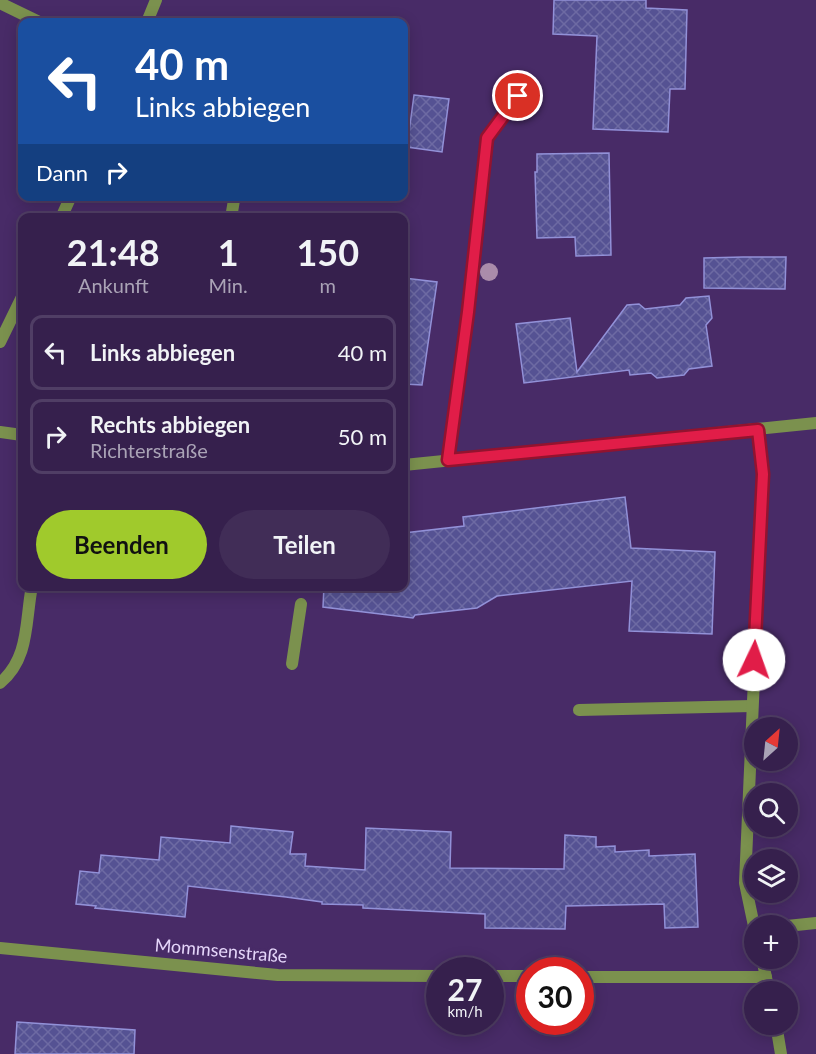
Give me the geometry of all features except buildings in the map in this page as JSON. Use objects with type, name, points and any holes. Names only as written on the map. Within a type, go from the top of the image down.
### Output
[{"type":"street","points":[[149,18],[156,0]]},
{"type":"street","points":[[0,3],[31,18]]},
{"type":"street","points":[[448,460],[468,312],[487,138],[518,96]]},
{"type":"street","points":[[0,342],[18,305]]},
{"type":"street","points":[[408,465],[816,423]]},
{"type":"street","points":[[752,915],[745,883],[763,474],[758,430]]},
{"type":"street","points":[[0,432],[18,434]]},
{"type":"street","points":[[0,683],[11,673],[22,653],[31,591]]},
{"type":"street","points":[[292,663],[301,604]]},
{"type":"street","points":[[579,710],[752,706]]},
{"type":"street","points":[[798,925],[816,923]]},
{"type":"street","name":"Mommsenstraße","points":[[0,948],[278,975],[426,976]]},
{"type":"street","points":[[764,969],[767,981]]},
{"type":"street","points":[[594,976],[766,977]]},
{"type":"street","points":[[778,1035],[781,1054]]},
{"type":"route","points":[[518,96],[487,138],[468,312],[448,460],[758,430],[763,474],[754,660]]}]
